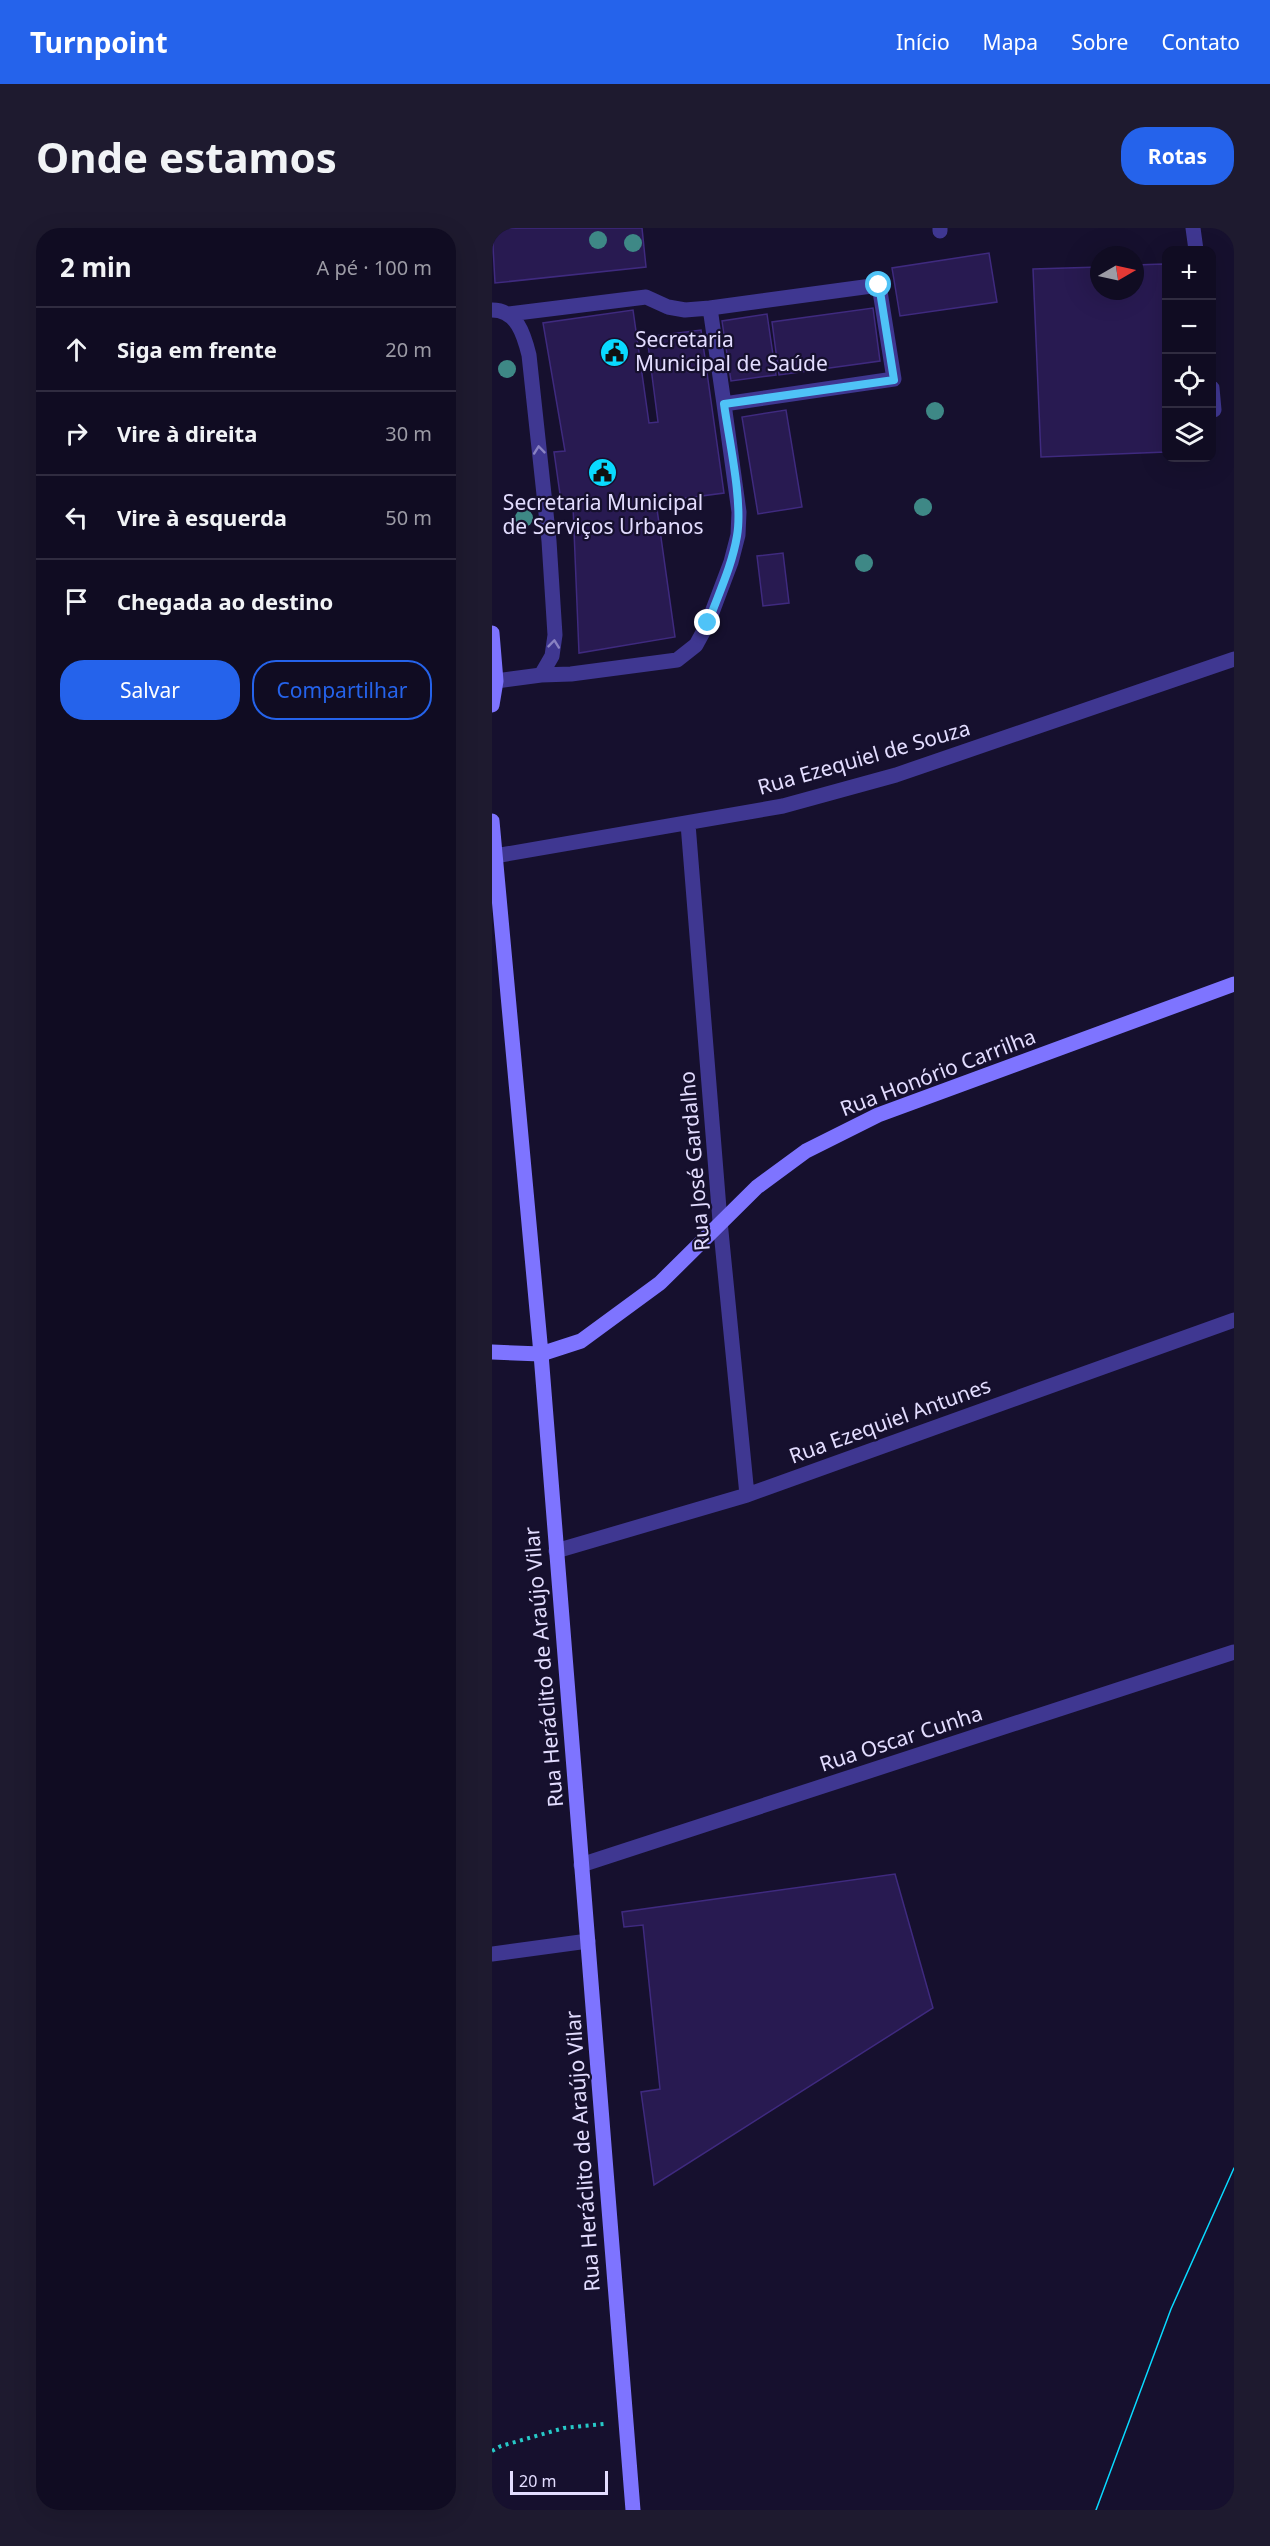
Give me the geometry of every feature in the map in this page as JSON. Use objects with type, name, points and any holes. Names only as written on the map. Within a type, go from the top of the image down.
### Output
[{"type":"main road","points":[[492,633],[496,681],[492,705]]},
{"type":"main road","name":"Rua Heráclito de Araújo Vilar","points":[[492,821],[541,1354],[633,2510]]},
{"type":"main road","name":"Rua Honório Carrilha","points":[[541,1354],[580,1341],[614,1319],[660,1283],[720,1221],[758,1187],[806,1150],[878,1115],[1234,984]]},
{"type":"main road","points":[[492,1352],[541,1354]]},
{"type":"street","points":[[1193,228],[1195,246]]},
{"type":"street","points":[[492,310],[509,314],[646,297],[668,308],[685,310],[879,285],[894,380],[724,404]]},
{"type":"street","points":[[496,681],[677,660],[696,645],[708,623],[731,562],[738,535],[739,512],[710,308]]},
{"type":"street","points":[[509,314],[523,332],[529,355],[549,541],[555,635],[552,656],[541,675]]},
{"type":"street","name":"Rua Ezequiel de Souza","points":[[495,856],[783,806],[896,775],[1234,659]]},
{"type":"street","name":"Rua José Gardalho","points":[[688,824],[720,1221],[747,1495]]},
{"type":"street","name":"Rua Ezequiel Antunes","points":[[556,1551],[747,1495],[1234,1320]]},
{"type":"street","name":"Rua Oscar Cunha","points":[[581,1865],[1234,1652]]},
{"type":"street","points":[[492,1954],[588,1941]]},
{"type":"path","points":[[492,2451],[501,2446],[564,2428],[625,2422]]},
{"type":"building","points":[[492,228],[642,228],[646,267],[495,283]]},
{"type":"building","points":[[989,253],[997,302],[900,316],[892,268]]},
{"type":"building","points":[[1162,264],[1162,452],[1041,457],[1033,269],[1090,267],[1090,300],[1144,300],[1144,265]]},
{"type":"building","points":[[873,308],[880,361],[779,375],[772,322]]},
{"type":"building","points":[[633,310],[649,423],[658,422],[647,337],[701,330],[724,493],[656,502],[675,637],[579,653],[573,506],[562,508],[554,452],[565,451],[543,323]]},
{"type":"building","points":[[767,314],[776,375],[731,381],[722,321]]},
{"type":"building","points":[[786,410],[802,507],[758,514],[742,417]]},
{"type":"building","points":[[783,553],[789,603],[763,606],[757,556]]},
{"type":"building","points":[[895,1874],[933,2008],[654,2185],[641,2092],[660,2089],[643,1925],[624,1927],[622,1912]]},
{"type":"tram line","points":[[1096,2510],[1171,2309],[1234,2168]]},
{"type":"place","name":"Secretaria Municipal de Saúde","points":[[614,352]]},
{"type":"place","name":"Secretaria Municipal de Serviços Urbanos","points":[[603,472]]},
{"type":"route","points":[[708,623],[731,562],[738,535],[739,512],[724,404],[894,380],[879,285]]}]
